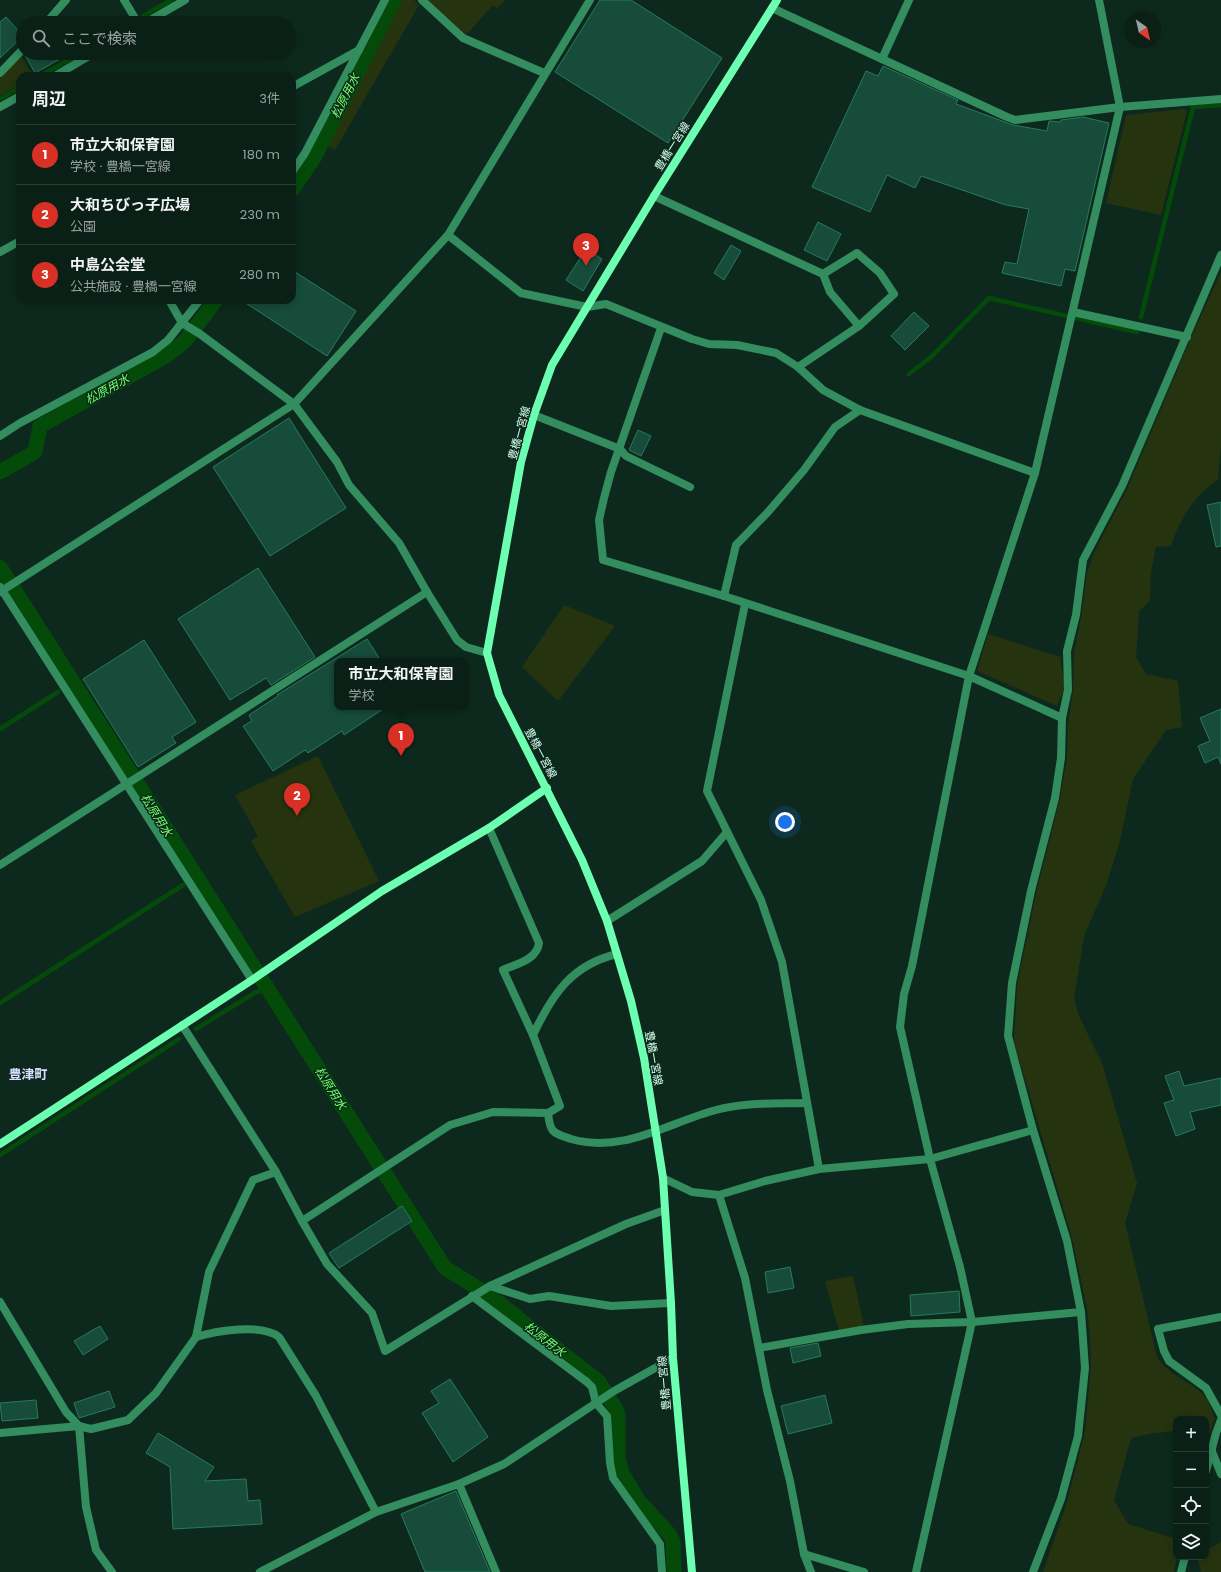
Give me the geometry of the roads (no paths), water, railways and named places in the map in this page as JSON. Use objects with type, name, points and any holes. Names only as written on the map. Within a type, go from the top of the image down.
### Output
[{"type":"main road","name":"豊橋一宮線","points":[[692,1572],[673,1358],[663,1178],[654,1133],[644,1058],[631,1000],[607,921],[582,860],[499,695],[487,653],[522,462],[534,415],[552,365],[654,196],[777,0]]},
{"type":"main road","points":[[0,1144],[252,980],[382,891],[489,828],[547,788]]},
{"type":"street","points":[[52,16],[66,0]]},
{"type":"street","points":[[124,0],[134,16]]},
{"type":"street","points":[[157,16],[185,0]]},
{"type":"street","points":[[296,166],[305,153],[385,0]]},
{"type":"street","points":[[422,0],[464,38],[544,73]]},
{"type":"street","points":[[252,980],[1,590],[294,404],[448,235],[544,73],[590,0]]},
{"type":"street","points":[[882,59],[909,0]]},
{"type":"street","points":[[916,1572],[972,1322],[960,1267],[930,1159],[900,1027],[904,994],[912,966],[969,676],[1035,473],[1120,107],[1099,0]]},
{"type":"street","points":[[772,8],[1007,118],[1015,120],[1120,107],[1221,99]]},
{"type":"street","points":[[296,85],[359,50]]},
{"type":"street","points":[[0,73],[16,56]]},
{"type":"street","points":[[62,72],[82,60]]},
{"type":"street","points":[[0,107],[16,98]]},
{"type":"street","points":[[654,196],[823,274],[830,292],[859,326]]},
{"type":"street","points":[[448,235],[521,293],[587,308],[606,304],[661,328],[692,339],[710,344],[744,346],[776,352],[798,367],[824,390],[860,410],[1035,473]]},
{"type":"street","points":[[0,252],[16,243]]},
{"type":"street","points":[[798,367],[859,326],[894,294],[880,273],[857,253],[823,274]]},
{"type":"street","points":[[1033,1572],[1061,1500],[1078,1436],[1085,1368],[1081,1312],[1066,1241],[1033,1130],[1008,1036],[1012,983],[1031,891],[1056,798],[1062,718],[1068,690],[1067,651],[1076,615],[1083,560],[1122,486],[1187,337],[1221,254]]},
{"type":"street","points":[[171,304],[182,323],[200,334],[294,404],[337,462],[349,485],[399,543],[457,640],[466,647],[487,653]]},
{"type":"street","points":[[0,436],[20,423],[153,352],[168,340],[197,304]]},
{"type":"street","points":[[1073,312],[1187,337]]},
{"type":"street","points":[[661,328],[611,472],[599,520],[604,560],[724,596],[969,676],[1062,718]]},
{"type":"street","points":[[724,596],[736,545],[768,512],[804,470],[835,427],[860,410]]},
{"type":"street","points":[[534,415],[620,449],[626,456],[690,486]]},
{"type":"street","points":[[0,865],[427,592]]},
{"type":"street","points":[[745,604],[707,791],[761,900],[782,962],[819,1169]]},
{"type":"street","points":[[302,1221],[450,1124],[493,1112],[548,1113],[560,1106],[533,1035],[503,970],[533,956],[538,950],[539,943],[489,828]]},
{"type":"street","points":[[607,921],[702,861],[727,832]]},
{"type":"street","points":[[533,1035],[548,1004],[563,986],[581,970],[602,958],[617,954]]},
{"type":"street","points":[[182,1025],[276,1172],[327,1264],[372,1314],[385,1351],[490,1287],[626,1224],[665,1210]]},
{"type":"street","points":[[548,1113],[550,1127],[555,1134],[585,1143],[614,1142],[654,1133],[716,1110],[763,1103],[807,1103]]},
{"type":"street","points":[[663,1178],[692,1192],[719,1195],[765,1181],[819,1169],[930,1159],[1033,1130]]},
{"type":"street","points":[[0,1433],[79,1426],[91,1429],[128,1420],[156,1393],[196,1337],[209,1272],[253,1180],[276,1172]]},
{"type":"street","points":[[719,1195],[745,1278],[759,1348],[790,1481],[804,1554],[812,1572]]},
{"type":"street","points":[[490,1287],[530,1299],[549,1296],[611,1306],[671,1303]]},
{"type":"street","points":[[473,1296],[588,1382],[600,1401],[607,1416],[610,1463],[613,1478],[660,1544],[662,1572]]},
{"type":"street","points":[[0,1302],[66,1412],[79,1426],[86,1507],[96,1550],[112,1572]]},
{"type":"street","points":[[759,1348],[861,1330],[908,1324],[972,1322],[1081,1312]]},
{"type":"street","points":[[1221,1317],[1158,1329],[1169,1361],[1206,1388],[1221,1415]]},
{"type":"street","points":[[196,1337],[230,1330],[267,1331],[274,1333],[279,1337],[316,1396],[376,1512]]},
{"type":"street","points":[[260,1572],[376,1512],[459,1484],[504,1464],[614,1391],[673,1358]]},
{"type":"street","points":[[1209,1458],[1221,1420]]},
{"type":"street","points":[[1211,1449],[1221,1474]]},
{"type":"street","points":[[459,1484],[496,1572]]},
{"type":"street","points":[[804,1554],[864,1572]]},
{"type":"street","points":[[1181,1572],[1184,1560]]},
{"type":"waterway","points":[[143,16],[171,0]]},
{"type":"waterway","name":"松原用水","points":[[296,184],[315,156],[394,0]]},
{"type":"waterway","points":[[47,72],[69,60]]},
{"type":"waterway","points":[[0,99],[16,89]]},
{"type":"waterway","points":[[1141,317],[1193,107],[1221,105]]},
{"type":"waterway","points":[[909,374],[931,357],[989,298],[1137,332]]},
{"type":"waterway","name":"松原用水","points":[[0,472],[35,452],[40,426],[166,356],[185,341],[213,304]]},
{"type":"waterway","name":"松原用水","points":[[0,567],[445,1268],[489,1295],[599,1382],[616,1409],[618,1416],[618,1457],[622,1473],[638,1500],[670,1535],[673,1542],[674,1572]]},
{"type":"waterway","points":[[0,729],[58,692]]},
{"type":"waterway","points":[[0,1003],[183,885]]},
{"type":"waterway","points":[[196,1029],[256,992],[269,989]]},
{"type":"waterway","points":[[0,1155],[179,1039]]},
{"type":"place","name":"中島公会堂","points":[[586,266]]},
{"type":"place","name":"市立大和保育園","points":[[401,756]]},
{"type":"place","name":"大和ちびっ子広場","points":[[297,816]]},
{"type":"district","name":"豊津町","points":[[28,1074]]}]
